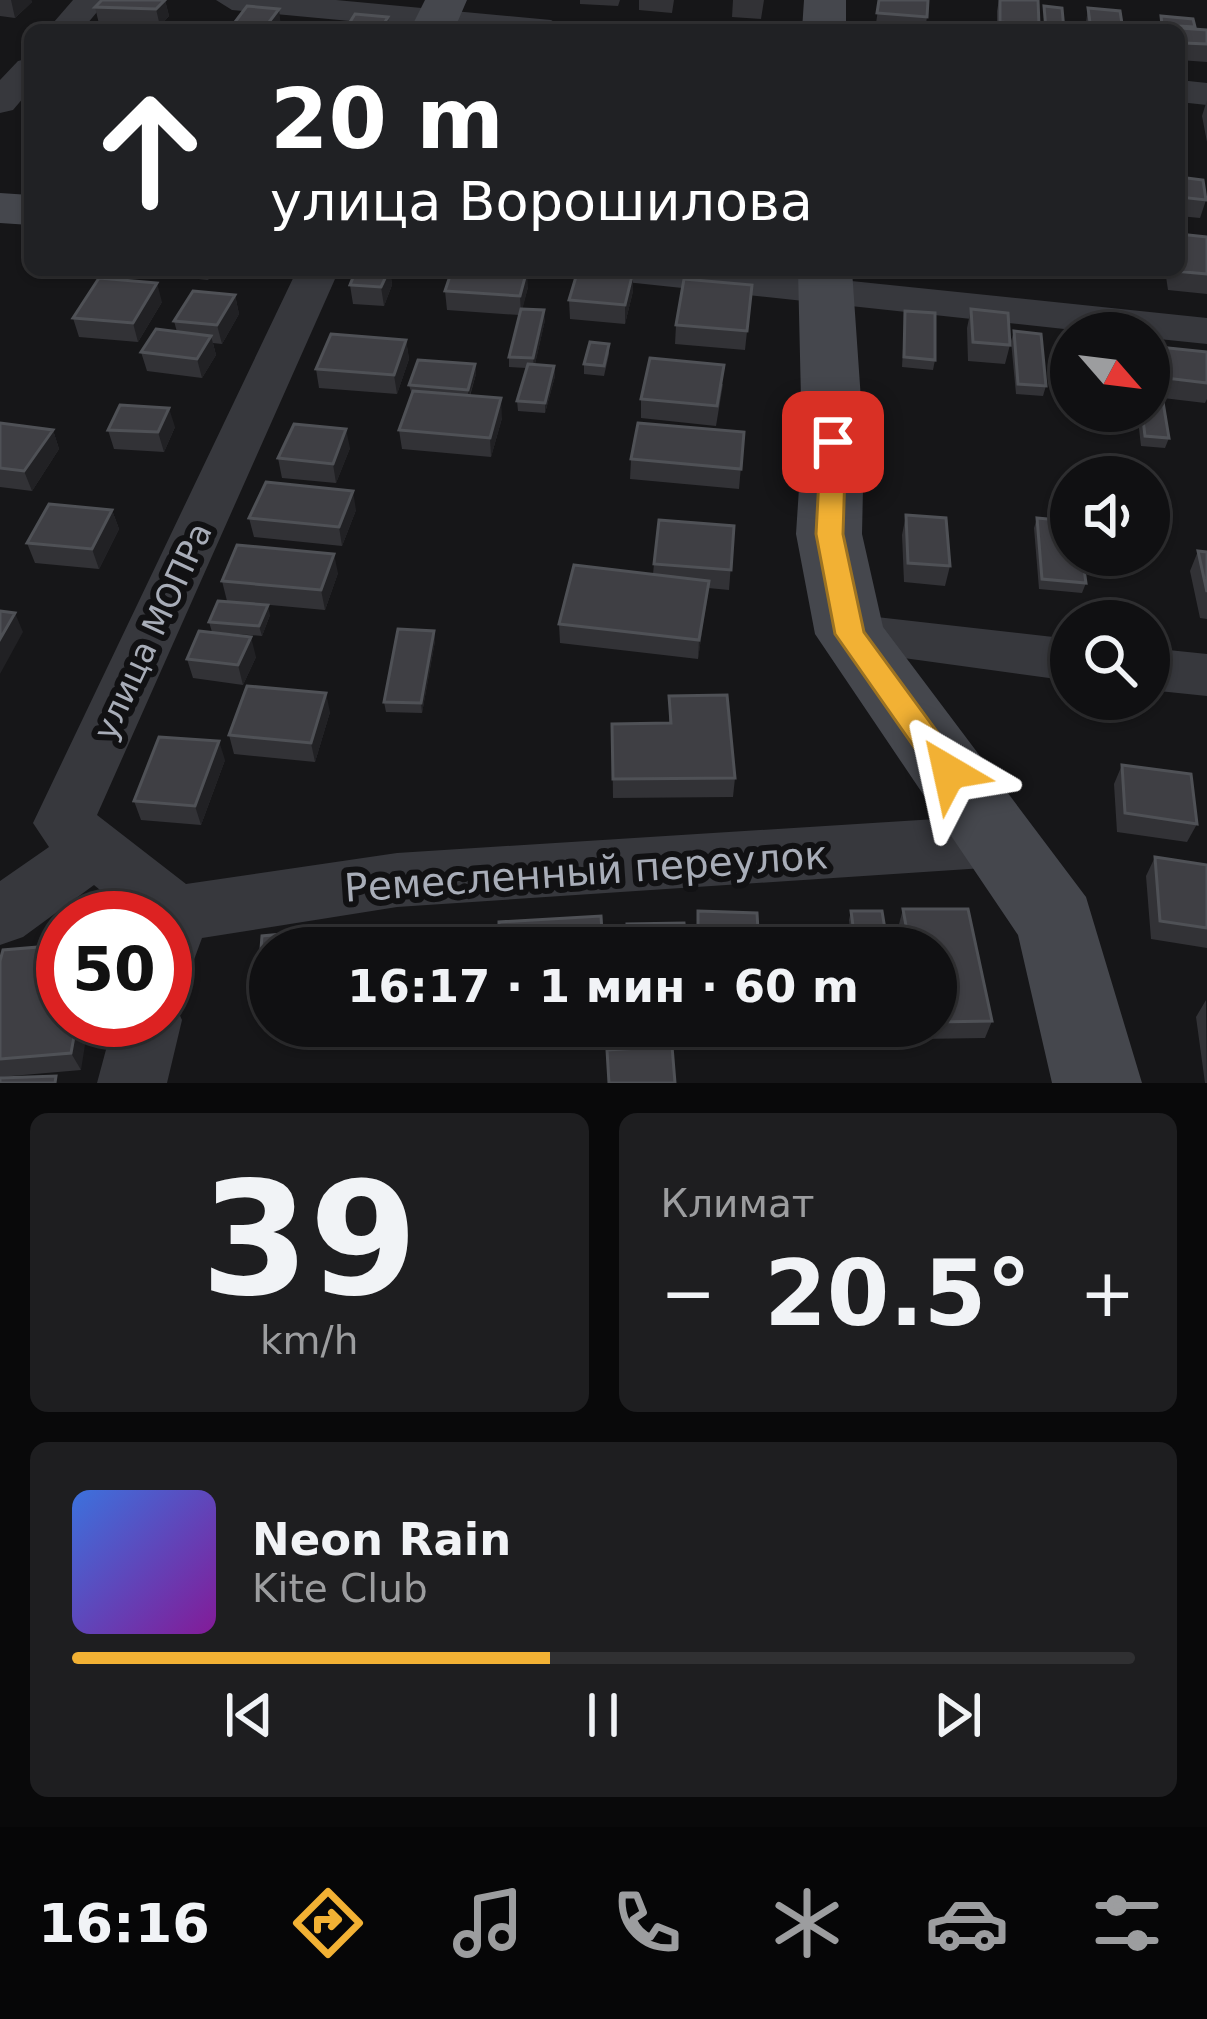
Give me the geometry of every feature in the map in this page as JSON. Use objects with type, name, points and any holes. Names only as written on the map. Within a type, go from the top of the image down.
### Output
[{"type":"main road","points":[[825,281],[833,442],[830,534],[850,634],[1057,922],[1097,1083]]},
{"type":"street","points":[[69,24],[91,0]]},
{"type":"street","points":[[232,0],[503,24]]},
{"type":"street","points":[[0,102],[24,75]]},
{"type":"street","name":"улица МОПРа","points":[[132,891],[95,849],[64,823],[315,276]]},
{"type":"street","points":[[735,276],[825,281],[1207,331]]},
{"type":"street","points":[[850,634],[1050,658]]},
{"type":"street","points":[[1170,672],[1207,676]]},
{"type":"street","name":"Ремесленный переулок","points":[[192,930],[398,880],[999,841]]},
{"type":"street","points":[[0,917],[95,849]]},
{"type":"street","points":[[132,1083],[141,1047]]},
{"type":"building","points":[[102,0],[165,0],[156,9],[95,7]]},
{"type":"building","points":[[879,0],[928,0],[927,17],[877,13]]},
{"type":"building","points":[[1000,0],[1038,0],[1039,24],[1000,22]]},
{"type":"building","points":[[247,6],[279,9],[268,24],[234,24]]},
{"type":"building","points":[[1044,6],[1062,8],[1063,24],[1046,24]]},
{"type":"building","points":[[1088,8],[1120,11],[1122,24],[1090,24]]},
{"type":"building","points":[[355,14],[388,17],[384,24],[349,24]]},
{"type":"building","points":[[1161,16],[1193,19],[1195,27],[1185,24],[1162,24]]},
{"type":"building","points":[[1185,28],[1207,30],[1207,44],[1185,43]]},
{"type":"building","points":[[1185,178],[1203,180],[1206,200],[1185,198]]},
{"type":"building","points":[[1185,235],[1207,237],[1207,274],[1185,272]]},
{"type":"building","points":[[354,276],[386,276],[381,287],[350,285]]},
{"type":"building","points":[[450,276],[525,276],[520,296],[445,291]]},
{"type":"building","points":[[576,276],[632,276],[625,305],[569,300]]},
{"type":"building","points":[[99,278],[157,283],[133,323],[73,318]]},
{"type":"building","points":[[684,279],[752,285],[747,331],[676,325]]},
{"type":"building","points":[[193,291],[235,295],[217,325],[174,321]]},
{"type":"building","points":[[521,309],[544,310],[533,358],[509,357]]},
{"type":"building","points":[[971,309],[1008,313],[1010,345],[973,342]]},
{"type":"building","points":[[905,311],[935,313],[935,360],[904,357]]},
{"type":"building","points":[[156,329],[211,336],[197,359],[141,352]]},
{"type":"building","points":[[1014,331],[1041,334],[1046,386],[1018,384]]},
{"type":"building","points":[[331,334],[406,340],[394,375],[316,369]]},
{"type":"building","points":[[590,342],[609,344],[604,366],[584,364]]},
{"type":"building","points":[[1170,348],[1207,352],[1207,383],[1170,379]]},
{"type":"building","points":[[650,358],[724,365],[717,406],[641,399]]},
{"type":"building","points":[[418,360],[475,364],[468,390],[409,385]]},
{"type":"building","points":[[528,364],[554,366],[545,403],[517,401]]},
{"type":"building","points":[[413,391],[501,398],[490,438],[399,430]]},
{"type":"building","points":[[120,405],[169,408],[158,432],[108,430]]},
{"type":"building","points":[[0,423],[53,430],[24,471],[0,468]]},
{"type":"building","points":[[638,423],[744,432],[741,469],[631,459]]},
{"type":"building","points":[[294,424],[346,429],[333,464],[278,458]]},
{"type":"building","points":[[1145,432],[1168,432],[1169,438],[1145,436]]},
{"type":"building","points":[[266,482],[353,491],[339,527],[249,518]]},
{"type":"building","points":[[49,504],[112,510],[92,549],[27,543]]},
{"type":"building","points":[[906,515],[946,518],[950,566],[908,563]]},
{"type":"building","points":[[1037,518],[1050,519],[1050,576],[1085,576],[1086,583],[1042,579]]},
{"type":"building","points":[[659,520],[734,526],[731,570],[654,564]]},
{"type":"building","points":[[237,545],[334,554],[321,590],[222,581]]},
{"type":"building","points":[[1198,551],[1207,552],[1207,592]]},
{"type":"building","points":[[574,565],[709,581],[699,640],[559,624]]},
{"type":"building","points":[[218,601],[268,605],[259,626],[209,622]]},
{"type":"building","points":[[0,611],[15,613],[0,639]]},
{"type":"building","points":[[398,629],[434,631],[421,703],[384,702]]},
{"type":"building","points":[[199,631],[251,637],[238,665],[187,659]]},
{"type":"building","points":[[247,686],[326,693],[311,743],[229,735]]},
{"type":"building","points":[[727,695],[735,778],[613,779],[612,724],[671,723],[669,696]]},
{"type":"building","points":[[159,737],[219,741],[195,806],[134,801]]},
{"type":"building","points":[[1122,765],[1191,774],[1197,824],[1125,813]]},
{"type":"building","points":[[1155,857],[1207,865],[1207,928],[1160,921]]},
{"type":"building","points":[[903,909],[968,909],[992,1021],[957,1022],[957,927],[906,927]]},
{"type":"building","points":[[698,911],[757,913],[758,927],[698,927]]},
{"type":"building","points":[[851,911],[882,911],[885,927],[853,927]]},
{"type":"building","points":[[601,916],[602,927],[499,927],[499,922]]},
{"type":"building","points":[[684,923],[684,927],[627,927]]},
{"type":"building","points":[[36,947],[36,1047],[72,1047],[71,1053],[0,1059],[3,950]]},
{"type":"building","points":[[672,1047],[675,1083],[609,1083],[607,1050]]},
{"type":"building","points":[[56,1076],[55,1083],[0,1083],[0,1078]]},
{"type":"route","points":[[833,442],[830,534],[850,634],[949,772]]}]
